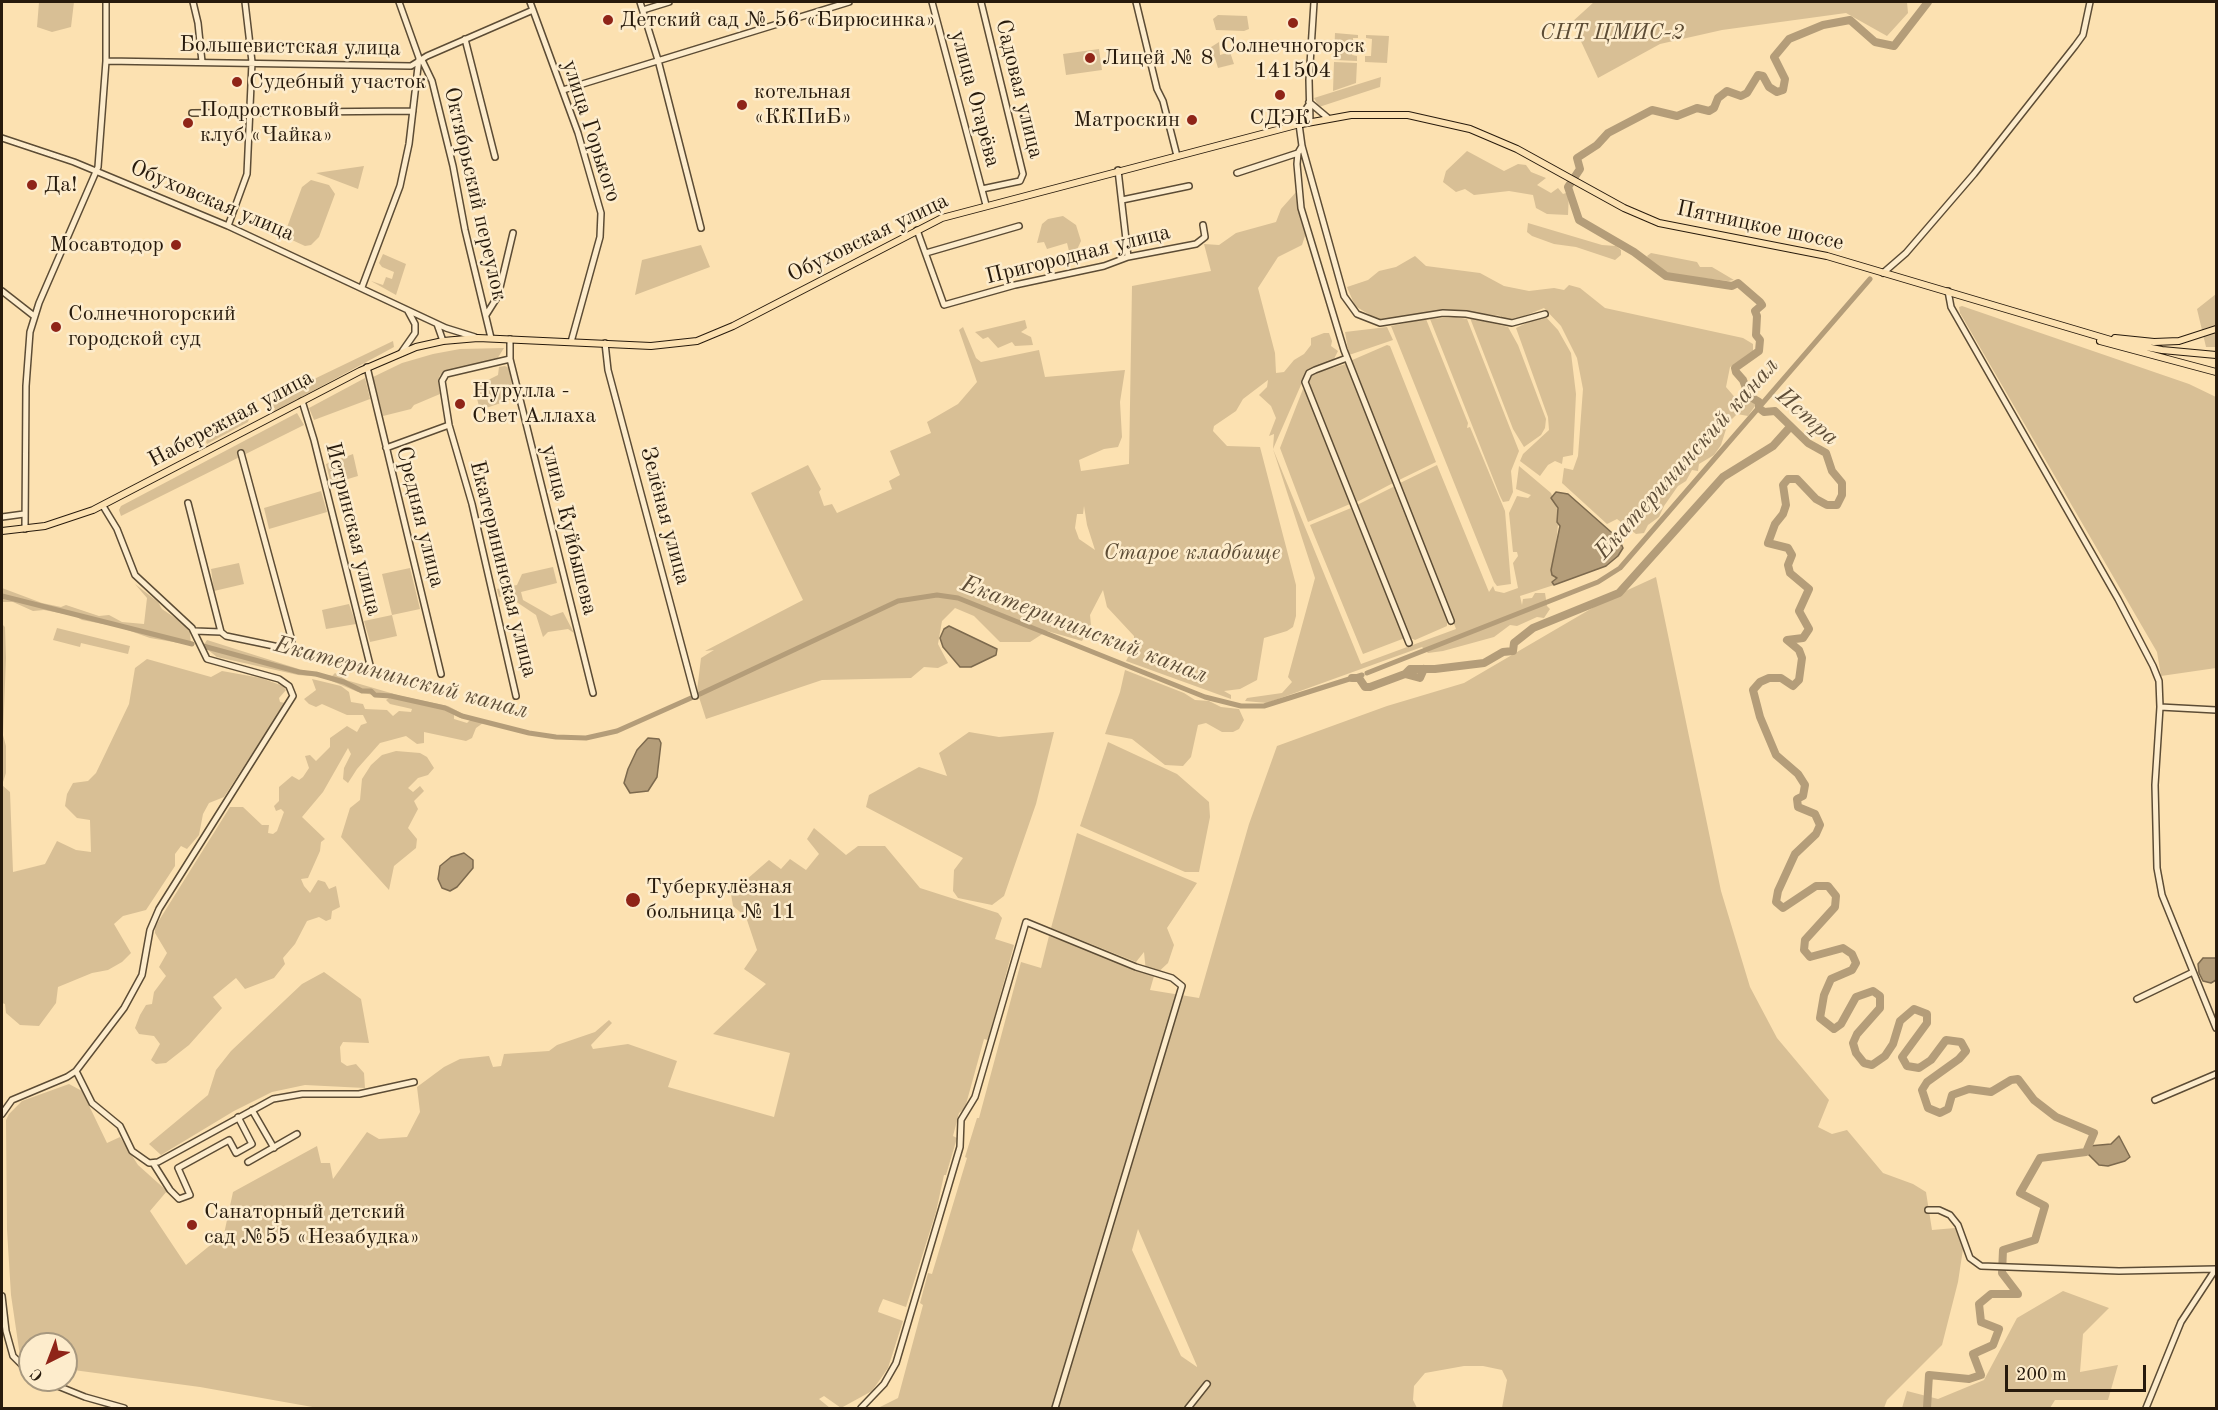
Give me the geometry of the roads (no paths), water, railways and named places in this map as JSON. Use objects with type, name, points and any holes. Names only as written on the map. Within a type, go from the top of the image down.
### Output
[{"type":"main road","name":"Пятницкое шоссе","points":[[1310,122],[1378,113],[1419,116],[1470,129],[1517,149],[1633,213],[1659,224],[1827,256],[2091,336],[2162,350],[2217,355]]},
{"type":"main road","name":"Обуховская улица","points":[[478,338],[661,346],[705,339],[917,230],[986,205],[1310,122]]},
{"type":"main road","points":[[2091,336],[2166,342],[2189,339],[2217,328]]},
{"type":"main road","points":[[2080,332],[2113,346],[2217,372]]},
{"type":"main road","name":"Набережная улица","points":[[2,531],[25,530],[67,520],[102,506],[368,367],[400,353],[443,341],[478,338]]},
{"type":"street","points":[[25,530],[27,368],[34,316],[96,172],[102,142],[106,2]]},
{"type":"street","points":[[193,2],[198,23],[202,62]]},
{"type":"street","points":[[228,226],[247,174],[252,62],[246,2]]},
{"type":"street","name":"Октябрьский переулок","points":[[399,2],[420,61],[432,81],[491,338]]},
{"type":"street","name":"улица Горького","points":[[530,2],[591,174],[602,221],[571,342]]},
{"type":"street","points":[[640,2],[658,60],[700,228]]},
{"type":"street","points":[[643,10],[669,2]]},
{"type":"street","points":[[562,90],[849,2]]},
{"type":"street","name":"улица Огарёва","points":[[932,2],[986,205]]},
{"type":"street","name":"Садовая улица","points":[[981,2],[1023,174],[1020,181],[982,189]]},
{"type":"street","points":[[1136,2],[1157,89],[1163,101],[1178,156]]},
{"type":"street","points":[[1310,122],[1314,2]]},
{"type":"street","points":[[1883,273],[1906,253],[1959,192],[2075,46],[2083,35],[2090,2]]},
{"type":"street","name":"Большевистская улица","points":[[106,61],[405,66],[533,10]]},
{"type":"street","points":[[465,39],[495,157]]},
{"type":"street","points":[[362,287],[400,186],[420,61]]},
{"type":"street","points":[[1309,102],[1328,118]]},
{"type":"street","points":[[1309,102],[1298,125],[1302,146],[1344,296],[1357,314],[1380,323],[1443,313],[1467,314],[1512,323],[1545,314]]},
{"type":"street","points":[[192,112],[246,111],[251,114],[412,111]]},
{"type":"street","name":"Обуховская улица","points":[[2,138],[74,162],[228,226],[429,320]]},
{"type":"street","points":[[1302,146],[1298,153],[1301,208],[1347,358],[1450,621]]},
{"type":"street","points":[[1237,173],[1298,153]]},
{"type":"street","points":[[1118,170],[1128,257]]},
{"type":"street","points":[[1122,200],[1189,186]]},
{"type":"street","points":[[917,230],[926,253],[1019,225]]},
{"type":"street","name":"Пригородная улица","points":[[926,253],[944,304],[1015,285],[1104,266],[1128,257],[1201,242],[1205,237],[1203,225]]},
{"type":"street","points":[[486,315],[498,296],[513,233]]},
{"type":"street","points":[[2,291],[34,316]]},
{"type":"street","points":[[1948,291],[1951,307],[2146,650],[2159,681],[2156,785],[2157,868],[2162,895],[2217,1028]]},
{"type":"street","points":[[404,308],[423,345]]},
{"type":"street","points":[[400,353],[422,321],[429,320],[478,338]]},
{"type":"street","points":[[436,323],[441,330],[443,341]]},
{"type":"street","name":"улица Куйбышева","points":[[510,339],[510,359],[593,693]]},
{"type":"street","name":"Зелёная улица","points":[[604,344],[608,370],[695,696]]},
{"type":"street","points":[[1347,358],[1315,370],[1309,374],[1305,382],[1409,644]]},
{"type":"street","name":"Екатерининская улица","points":[[510,359],[443,377],[449,426],[472,504],[516,696]]},
{"type":"street","name":"Средняя улица","points":[[368,367],[441,674]]},
{"type":"street","name":"Истринская улица","points":[[302,401],[314,440],[370,665]]},
{"type":"street","points":[[386,448],[449,426]]},
{"type":"street","points":[[195,631],[221,632],[226,636],[279,647],[289,645],[292,636],[241,453]]},
{"type":"street","points":[[188,503],[221,632]]},
{"type":"street","points":[[2,1114],[12,1100],[22,1094],[54,1083],[76,1071],[135,993],[142,975],[150,930],[159,909],[293,696],[284,682],[219,664],[203,655],[195,631],[135,575],[117,529],[102,506]]},
{"type":"street","points":[[2,517],[24,514]]},
{"type":"street","points":[[2160,707],[2217,710]]},
{"type":"street","points":[[861,1408],[884,1384],[896,1363],[960,1147],[961,1120],[975,1097],[1026,922],[1136,967],[1172,978],[1182,986],[1055,1408]]},
{"type":"street","points":[[2137,999],[2193,972]]},
{"type":"street","points":[[76,1071],[95,1108],[120,1126],[137,1156],[153,1163],[170,1190],[179,1199],[190,1195],[178,1168],[229,1140],[236,1153],[252,1144],[238,1118]]},
{"type":"street","points":[[2155,1100],[2217,1074]]},
{"type":"street","points":[[153,1163],[281,1097],[359,1094],[414,1082]]},
{"type":"street","points":[[252,1110],[274,1148]]},
{"type":"street","points":[[248,1162],[297,1134]]},
{"type":"street","points":[[197,1140],[204,1154]]},
{"type":"street","points":[[1928,1210],[1939,1210],[1950,1215],[1958,1225],[1970,1258],[1976,1264],[1999,1267],[2119,1271],[2216,1269]]},
{"type":"street","points":[[2146,1408],[2181,1322],[2216,1269]]},
{"type":"street","points":[[2,1296],[6,1331],[13,1356],[18,1361]]},
{"type":"street","points":[[1188,1408],[1207,1384]]},
{"type":"street","points":[[72,1392],[124,1408]]},
{"type":"waterway","name":"Истра","points":[[1927,1408],[1929,1375],[1969,1379],[1981,1375],[1973,1354],[1993,1345],[1999,1329],[1981,1322],[1979,1304],[1991,1294],[2018,1294],[2002,1273],[2003,1250],[2035,1240],[2045,1206],[2020,1193],[2040,1158],[2086,1152],[2094,1133],[2056,1117],[2034,1100],[2018,1079],[2011,1080],[1991,1092],[1969,1089],[1952,1095],[1948,1109],[1940,1113],[1928,1108],[1922,1090],[1927,1082],[1959,1059],[1966,1051],[1961,1042],[1946,1040],[1931,1060],[1919,1068],[1907,1066],[1902,1057],[1927,1023],[1927,1014],[1914,1009],[1900,1021],[1893,1044],[1885,1056],[1872,1065],[1864,1063],[1856,1053],[1853,1043],[1857,1034],[1880,1008],[1880,996],[1873,991],[1856,997],[1841,1024],[1834,1029],[1820,1018],[1824,995],[1831,979],[1852,970],[1856,963],[1852,954],[1843,948],[1810,957],[1804,950],[1805,940],[1835,907],[1836,896],[1828,886],[1816,886],[1783,908],[1776,902],[1778,891],[1795,854],[1816,834],[1820,825],[1815,814],[1798,807],[1797,799],[1803,796],[1805,785],[1798,774],[1776,755],[1760,717],[1753,690],[1760,682],[1769,678],[1781,678],[1793,686],[1799,680],[1802,658],[1799,650],[1787,640],[1803,638],[1809,629],[1799,611],[1809,589],[1790,573],[1788,565],[1792,555],[1788,548],[1768,543],[1775,524],[1783,514],[1786,505],[1783,485],[1788,479],[1797,479],[1816,499],[1827,505],[1837,505],[1842,495],[1842,483],[1832,471],[1826,453],[1808,443],[1775,411],[1764,412],[1759,408],[1759,402],[1749,396],[1743,380],[1736,372],[1735,368],[1759,351],[1760,340],[1756,335],[1755,311],[1762,305],[1760,302],[1738,283],[1732,286],[1666,276],[1634,252],[1579,220],[1568,187],[1580,169],[1577,158],[1597,145],[1608,133],[1652,110],[1677,116],[1697,108],[1709,111],[1714,108],[1718,98],[1727,91],[1741,96],[1747,93],[1758,75],[1763,76],[1769,87],[1777,92],[1783,90],[1785,79],[1774,57],[1789,39],[1823,25],[1850,20],[1875,42],[1894,46],[1928,2]]},
{"type":"waterway","name":"Екатерининский канал","points":[[1367,673],[1598,582],[1620,568],[1870,279]]},
{"type":"waterway","points":[[1352,678],[1359,678],[1365,687],[1370,687],[1405,674],[1410,669],[1435,669],[1484,663],[1503,652],[1513,651],[1514,643],[1533,628],[1619,593],[1723,477],[1773,446],[1790,427]]},
{"type":"waterway","name":"Екатерининский канал","points":[[700,694],[898,601],[937,595],[958,598],[1205,697],[1241,706],[1264,706],[1362,675]]},
{"type":"waterway","name":"Екатерининский канал","points":[[2,596],[192,644]]},
{"type":"waterway","name":"Екатерининский канал","points":[[203,646],[299,672],[316,674],[344,682],[362,691],[371,691],[375,695],[391,696],[445,708],[462,716],[529,733],[556,737],[586,738],[617,731],[691,698]]},
{"type":"waterway","points":[[1405,674],[1420,678],[1424,669]]},
{"type":"place","name":"Детский сад № 56 «Бирюсинка»","points":[[608,20]]},
{"type":"place","name":"Солнечногорск 141504","points":[[1293,23]]},
{"type":"place","name":"Лицей № 8","points":[[1090,58]]},
{"type":"place","name":"Судебный участок","points":[[237,82]]},
{"type":"place","name":"СДЭК","points":[[1280,95]]},
{"type":"place","name":"котельная «ККПиБ»","points":[[742,105]]},
{"type":"place","name":"Матроскин","points":[[1192,120]]},
{"type":"place","name":"Подростковый клуб «Чайка»","points":[[188,123]]},
{"type":"place","name":"Да!","points":[[32,185]]},
{"type":"place","name":"Мосавтодор","points":[[176,245]]},
{"type":"place","name":"Солнечногорский городской суд","points":[[56,327]]},
{"type":"place","name":"Нурулла - Свет Аллаха","points":[[460,404]]},
{"type":"place","name":"Туберкулёзная больница № 11","points":[[633,900]]},
{"type":"place","name":"Санаторный детский сад №55 «Незабудка»","points":[[192,1225]]},
{"type":"park label","name":"СНТ ЦМИС-2","points":[[1612,33]]},
{"type":"park label","name":"Старое кладбище","points":[[1192,553]]}]
